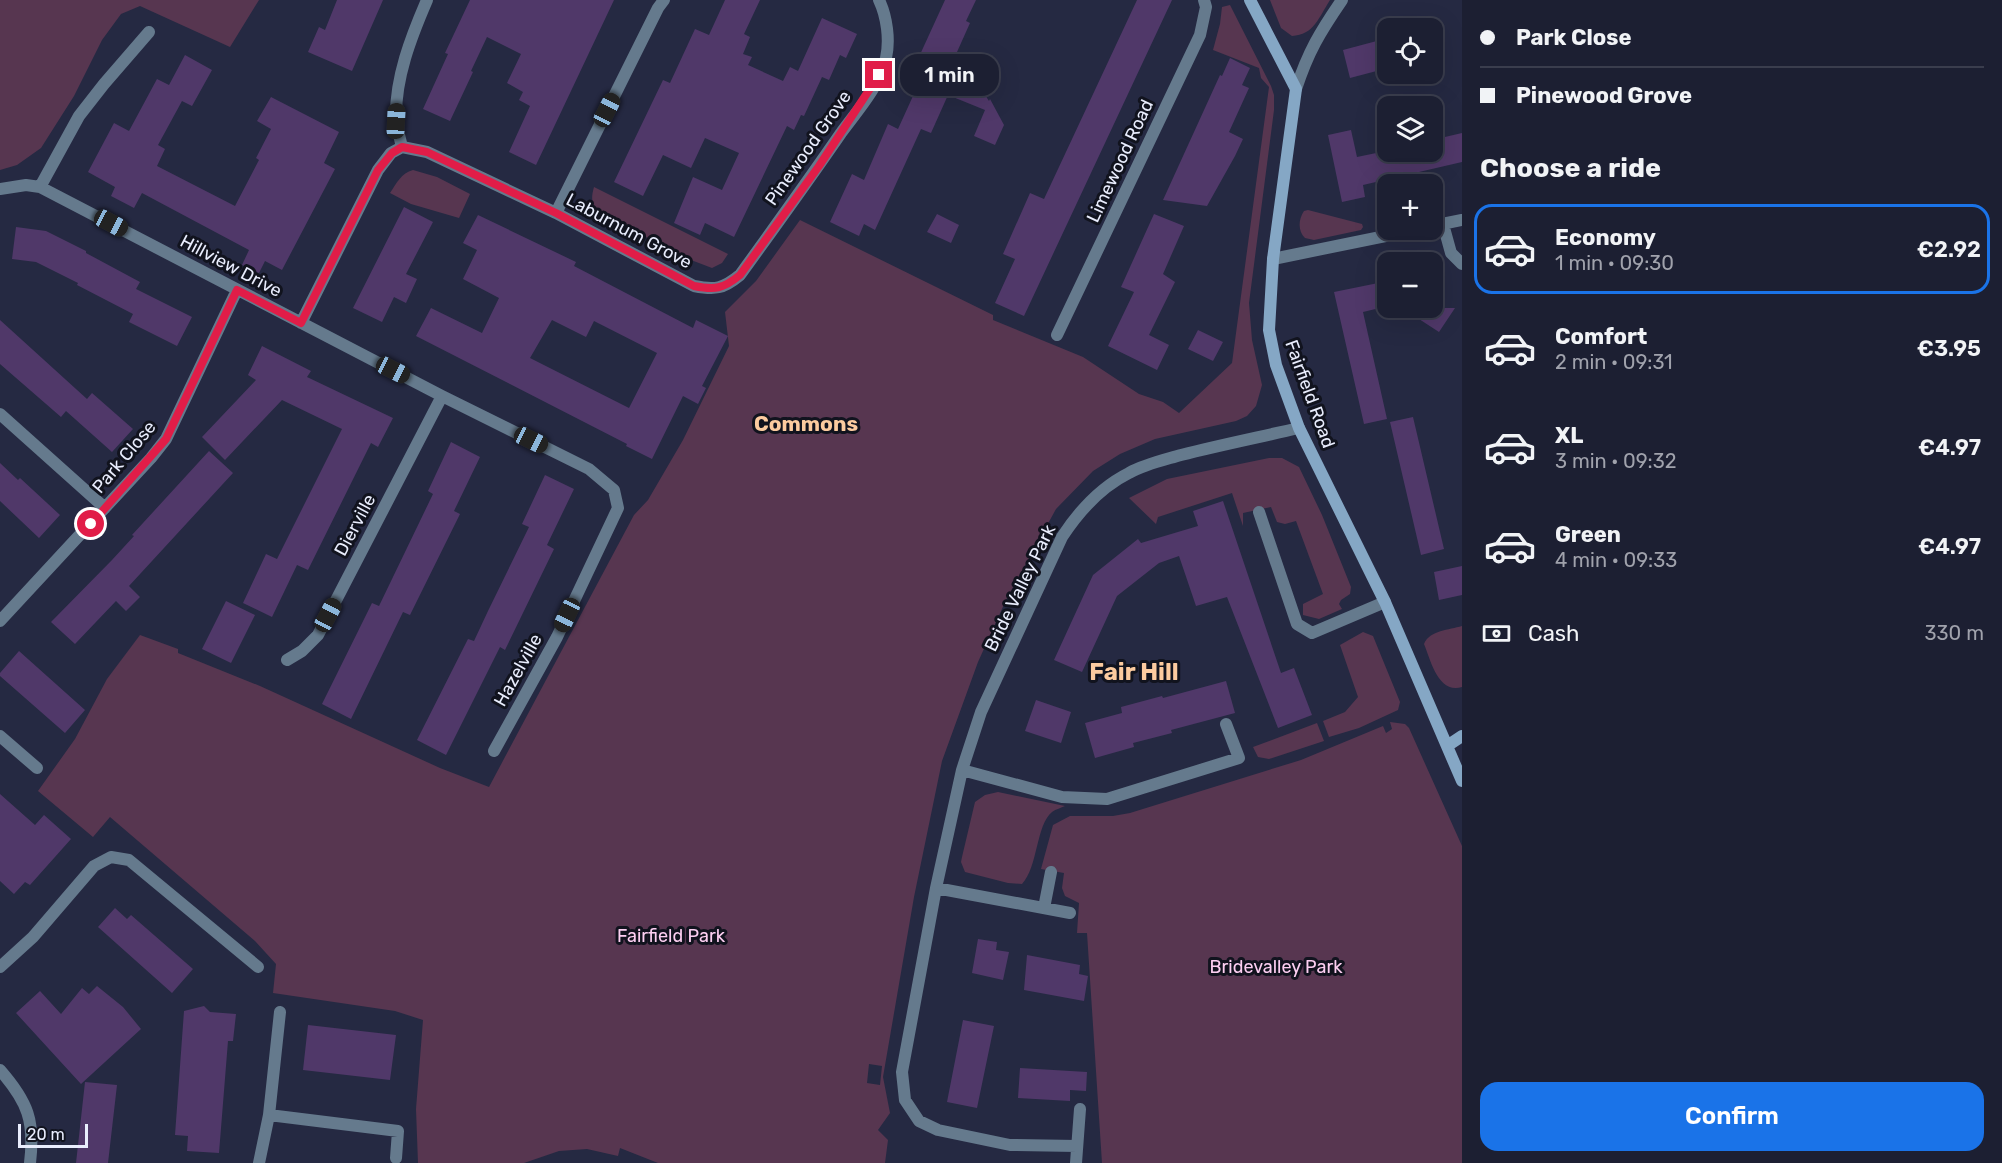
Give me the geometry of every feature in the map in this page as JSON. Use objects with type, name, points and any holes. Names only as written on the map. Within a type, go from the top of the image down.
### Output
[{"type":"street","points":[[301,323],[378,170],[392,153],[402,147],[396,121],[400,78],[427,0]]},
{"type":"street","points":[[556,213],[664,0]]},
{"type":"street","name":"Pinewood Grove","points":[[740,275],[819,166],[879,75],[886,58],[887,31],[879,0]]},
{"type":"street","name":"Limewood Road","points":[[1057,334],[1200,35],[1206,6],[1204,0]]},
{"type":"street","points":[[1250,0],[1296,90]]},
{"type":"street","points":[[1296,90],[1305,59],[1342,0]]},
{"type":"street","points":[[40,187],[80,116],[149,32]]},
{"type":"street","name":"Fairfield Road","points":[[1296,90],[1273,259],[1269,313],[1271,345],[1299,428],[1385,602],[1462,781]]},
{"type":"street","name":"Laburnum Grove","points":[[402,147],[427,152],[556,213],[694,286],[713,289],[728,285],[740,275]]},
{"type":"street","name":"Hillview Drive","points":[[0,189],[26,185],[40,187],[442,396],[589,469],[614,490],[618,508]]},
{"type":"street","points":[[1443,224],[1462,220]]},
{"type":"street","points":[[1443,236],[1451,253],[1462,264]]},
{"type":"street","points":[[1273,259],[1377,238]]},
{"type":"street","name":"Park Close","points":[[0,621],[166,439],[237,290]]},
{"type":"street","name":"Dierville","points":[[288,660],[302,651],[318,635],[442,396]]},
{"type":"street","points":[[0,414],[105,508]]},
{"type":"street","name":"Bride Valley Park","points":[[1077,1146],[1010,1145],[938,1130],[919,1121],[905,1100],[902,1072],[936,888],[962,770],[981,712],[1062,537],[1075,517],[1105,489],[1128,473],[1215,446],[1299,428]]},
{"type":"street","name":"Hazelville","points":[[494,751],[557,637],[618,508]]},
{"type":"street","points":[[1259,512],[1297,624],[1312,633],[1385,602]]},
{"type":"street","points":[[962,770],[1062,797],[1107,799],[1239,758],[1226,723]]},
{"type":"street","points":[[0,736],[37,768]]},
{"type":"street","points":[[1447,746],[1462,736]]},
{"type":"street","points":[[0,967],[33,937],[94,866],[111,857],[129,860],[258,967]]},
{"type":"street","points":[[1044,908],[1052,872]]},
{"type":"street","points":[[936,888],[1070,913]]},
{"type":"street","points":[[259,1163],[269,1116],[280,1012]]},
{"type":"street","points":[[0,1070],[24,1102],[30,1122],[32,1141],[30,1163]]},
{"type":"street","points":[[1076,1163],[1080,1109]]},
{"type":"street","points":[[269,1116],[398,1131],[396,1158]]},
{"type":"green space","points":[[0,0],[259,0],[230,47],[140,6],[121,14],[102,40],[74,96],[41,148],[17,165],[0,170]]},
{"type":"green space","points":[[1270,0],[1330,0],[1311,29],[1292,36],[1281,28]]},
{"type":"green space","name":"Fairfield Park","points":[[1230,5],[1274,95],[1249,303],[1252,340],[1262,385],[1256,406],[1247,416],[1236,421],[1155,439],[1120,454],[1093,471],[1056,509],[1006,600],[978,662],[942,761],[914,897],[883,1077],[890,1113],[878,1130],[888,1140],[885,1163],[658,1163],[620,1148],[618,1156],[587,1149],[559,1151],[524,1163],[418,1163],[416,1109],[423,1020],[395,1011],[273,993],[276,964],[255,941],[110,817],[93,837],[38,791],[75,739],[107,679],[140,635],[178,649],[178,653],[260,686],[440,768],[489,787],[634,515],[648,500],[683,440],[729,346],[725,312],[756,281],[800,220],[993,315],[993,320],[1083,357],[1139,394],[1163,402],[1179,413],[1232,363],[1269,87],[1261,78],[1259,68],[1213,50],[1222,7]],"holes":[[[869,1064],[882,1066],[880,1085],[867,1083]]]},
{"type":"green space","points":[[413,170],[437,177],[470,194],[459,218],[411,204],[390,193],[402,176]]},
{"type":"green space","points":[[594,187],[728,254],[722,263],[712,268],[691,260],[599,213],[592,201]]},
{"type":"green space","points":[[1308,210],[1362,224],[1363,227],[1361,230],[1314,240],[1305,238],[1300,229],[1300,222],[1304,211]]},
{"type":"green space","points":[[1269,458],[1282,458],[1299,467],[1322,515],[1351,587],[1350,594],[1339,604],[1342,609],[1319,619],[1303,615],[1303,604],[1323,594],[1296,521],[1285,524],[1277,522],[1271,507],[1243,513],[1243,526],[1232,493],[1158,517],[1156,524],[1129,498],[1167,479]]},
{"type":"green space","points":[[1462,626],[1462,687],[1454,688],[1441,681],[1424,644],[1435,633]]},
{"type":"green space","points":[[1363,632],[1373,636],[1400,702],[1398,710],[1359,728],[1329,737],[1323,721],[1345,712],[1358,697],[1340,645]]},
{"type":"green space","name":"Bridevalley Park","points":[[1390,722],[1405,724],[1409,728],[1462,846],[1462,1163],[1102,1163],[1087,933],[1077,933],[1079,903],[1065,896],[1062,888],[1064,873],[1041,869],[1053,825],[1070,816],[1113,816],[1130,813],[1301,760],[1383,726],[1386,733],[1392,729]]},
{"type":"green space","points":[[1317,723],[1324,741],[1269,759],[1258,757],[1253,747]]},
{"type":"green space","points":[[998,792],[1065,806],[1054,811],[1047,818],[1031,867],[1022,884],[1008,883],[965,872],[961,862],[975,802],[985,795]]},
{"type":"building","points":[[337,0],[383,0],[352,71],[308,52],[319,27],[325,30]]},
{"type":"building","points":[[470,0],[614,0],[536,165],[509,152],[530,106],[519,100],[523,92],[507,83],[521,54],[487,37],[450,121],[423,109],[448,54],[445,53]]},
{"type":"building","points":[[725,0],[760,0],[744,34],[750,37],[743,54],[752,57],[748,65],[783,81],[790,67],[798,71],[822,18],[857,34],[846,58],[840,55],[829,80],[822,77],[804,116],[801,115],[794,130],[787,126],[734,237],[705,223],[700,235],[674,223],[693,177],[722,190],[739,153],[705,138],[691,168],[663,155],[643,196],[614,182],[663,80],[670,83],[695,29],[709,35]]},
{"type":"building","points":[[945,0],[976,0],[966,21],[970,23],[957,52],[989,101],[990,99],[1004,125],[995,145],[974,136],[985,110],[948,95],[931,133],[921,129],[875,230],[864,224],[859,236],[830,222],[852,174],[864,180],[888,124],[898,129],[928,63],[918,59]]},
{"type":"building","points":[[1137,0],[1172,0],[1024,316],[995,303],[1015,259],[1003,254],[1030,193],[1044,199]]},
{"type":"building","points":[[1377,41],[1377,71],[1350,78],[1343,50]]},
{"type":"building","points":[[185,55],[212,70],[192,106],[182,101],[158,145],[165,149],[157,166],[235,206],[259,160],[256,158],[271,129],[257,121],[271,97],[339,132],[324,163],[335,169],[282,270],[265,261],[259,273],[242,265],[249,250],[142,193],[134,208],[111,196],[115,187],[88,172],[114,123],[129,131],[157,79],[169,85]]},
{"type":"building","points":[[1230,58],[1250,68],[1242,85],[1249,88],[1229,132],[1243,139],[1235,156],[1207,206],[1163,200],[1220,75],[1222,76]]},
{"type":"building","points":[[1351,130],[1357,157],[1377,153],[1377,162],[1443,162],[1443,137],[1462,133],[1462,162],[1410,174],[1377,174],[1377,182],[1363,185],[1365,197],[1342,202],[1328,135]]},
{"type":"building","points":[[404,207],[433,222],[406,274],[417,279],[406,303],[394,297],[382,322],[353,308]]},
{"type":"building","points":[[937,214],[959,225],[951,243],[927,232]]},
{"type":"building","points":[[1154,214],[1184,226],[1163,274],[1175,282],[1149,335],[1169,345],[1157,370],[1108,346],[1134,292],[1121,287]]},
{"type":"building","points":[[478,215],[576,262],[574,266],[693,328],[696,320],[728,336],[702,386],[706,388],[698,404],[683,396],[652,459],[416,336],[431,308],[482,333],[499,298],[463,279],[477,250],[463,243]],"holes":[[[552,320],[586,337],[594,321],[657,353],[629,408],[530,358]]]},
{"type":"building","points":[[16,227],[46,231],[86,251],[140,282],[136,289],[192,317],[177,346],[129,322],[133,314],[77,285],[78,283],[36,262],[12,259]]},
{"type":"building","points":[[1377,283],[1377,309],[1363,312],[1387,419],[1364,424],[1334,292]]},
{"type":"building","points":[[1443,308],[1455,308],[1439,332],[1417,318],[1443,318]]},
{"type":"building","points":[[0,320],[87,399],[92,393],[133,429],[112,452],[66,411],[61,417],[0,364]]},
{"type":"building","points":[[1198,330],[1223,342],[1213,361],[1188,349]]},
{"type":"building","points":[[262,346],[311,371],[307,377],[393,418],[378,447],[371,443],[308,570],[297,565],[272,617],[243,603],[266,554],[277,559],[342,429],[282,400],[225,460],[202,437],[256,380],[248,375]]},
{"type":"building","points":[[1413,417],[1444,549],[1421,555],[1390,422]]},
{"type":"building","points":[[451,442],[480,457],[454,511],[460,514],[410,615],[403,612],[351,719],[322,704],[372,603],[379,606],[433,494],[428,491]]},
{"type":"building","points":[[209,451],[233,473],[129,586],[140,597],[126,611],[116,601],[75,644],[51,622],[112,560]]},
{"type":"building","points":[[0,463],[60,515],[39,538],[0,501]]},
{"type":"building","points":[[545,475],[574,489],[547,545],[554,549],[505,650],[500,647],[446,755],[417,740],[468,639],[474,641],[529,527],[522,524]]},
{"type":"building","points":[[1223,501],[1281,673],[1294,668],[1312,715],[1278,728],[1227,597],[1196,606],[1179,556],[1159,563],[1117,596],[1082,672],[1054,660],[1093,575],[1138,539],[1141,543],[1198,526],[1193,511]]},
{"type":"building","points":[[1462,566],[1462,595],[1439,600],[1434,572]]},
{"type":"building","points":[[226,601],[255,615],[231,663],[202,649]]},
{"type":"building","points":[[19,651],[85,710],[65,733],[0,676],[0,673]]},
{"type":"building","points":[[1226,681],[1235,713],[1171,730],[1172,733],[1133,743],[1134,747],[1095,758],[1085,723],[1122,713],[1121,707]]},
{"type":"building","points":[[1036,700],[1071,712],[1061,743],[1025,731]]},
{"type":"building","points":[[0,794],[35,825],[44,815],[71,839],[30,885],[25,882],[14,894],[0,881]]},
{"type":"building","points":[[115,908],[127,919],[131,915],[193,969],[172,993],[98,927]]},
{"type":"building","points":[[978,939],[997,942],[996,950],[1009,952],[1003,980],[972,973]]},
{"type":"building","points":[[1027,955],[1080,965],[1079,974],[1088,976],[1084,1001],[1024,990]]},
{"type":"building","points":[[97,986],[123,1007],[141,1029],[81,1084],[16,1013],[40,991],[61,1014],[82,988],[89,994]]},
{"type":"building","points":[[204,1006],[210,1012],[236,1014],[233,1041],[228,1041],[219,1153],[187,1151],[188,1136],[175,1135],[184,1011]]},
{"type":"building","points":[[963,1020],[994,1026],[977,1108],[947,1102]]},
{"type":"building","points":[[308,1025],[396,1035],[390,1080],[303,1070]]},
{"type":"building","points":[[1020,1068],[1087,1072],[1086,1091],[1070,1090],[1070,1101],[1018,1098]]},
{"type":"building","points":[[85,1082],[117,1085],[108,1163],[76,1163]]},
{"type":"district","name":"Commons","points":[[806,424]]},
{"type":"district","name":"Fair Hill","points":[[1134,672]]},
{"type":"route","points":[[91,524],[166,439],[237,290],[301,323],[378,170],[384,160],[402,147],[427,152],[556,213],[694,286],[713,289],[728,285],[740,275],[819,166],[879,75]]}]
